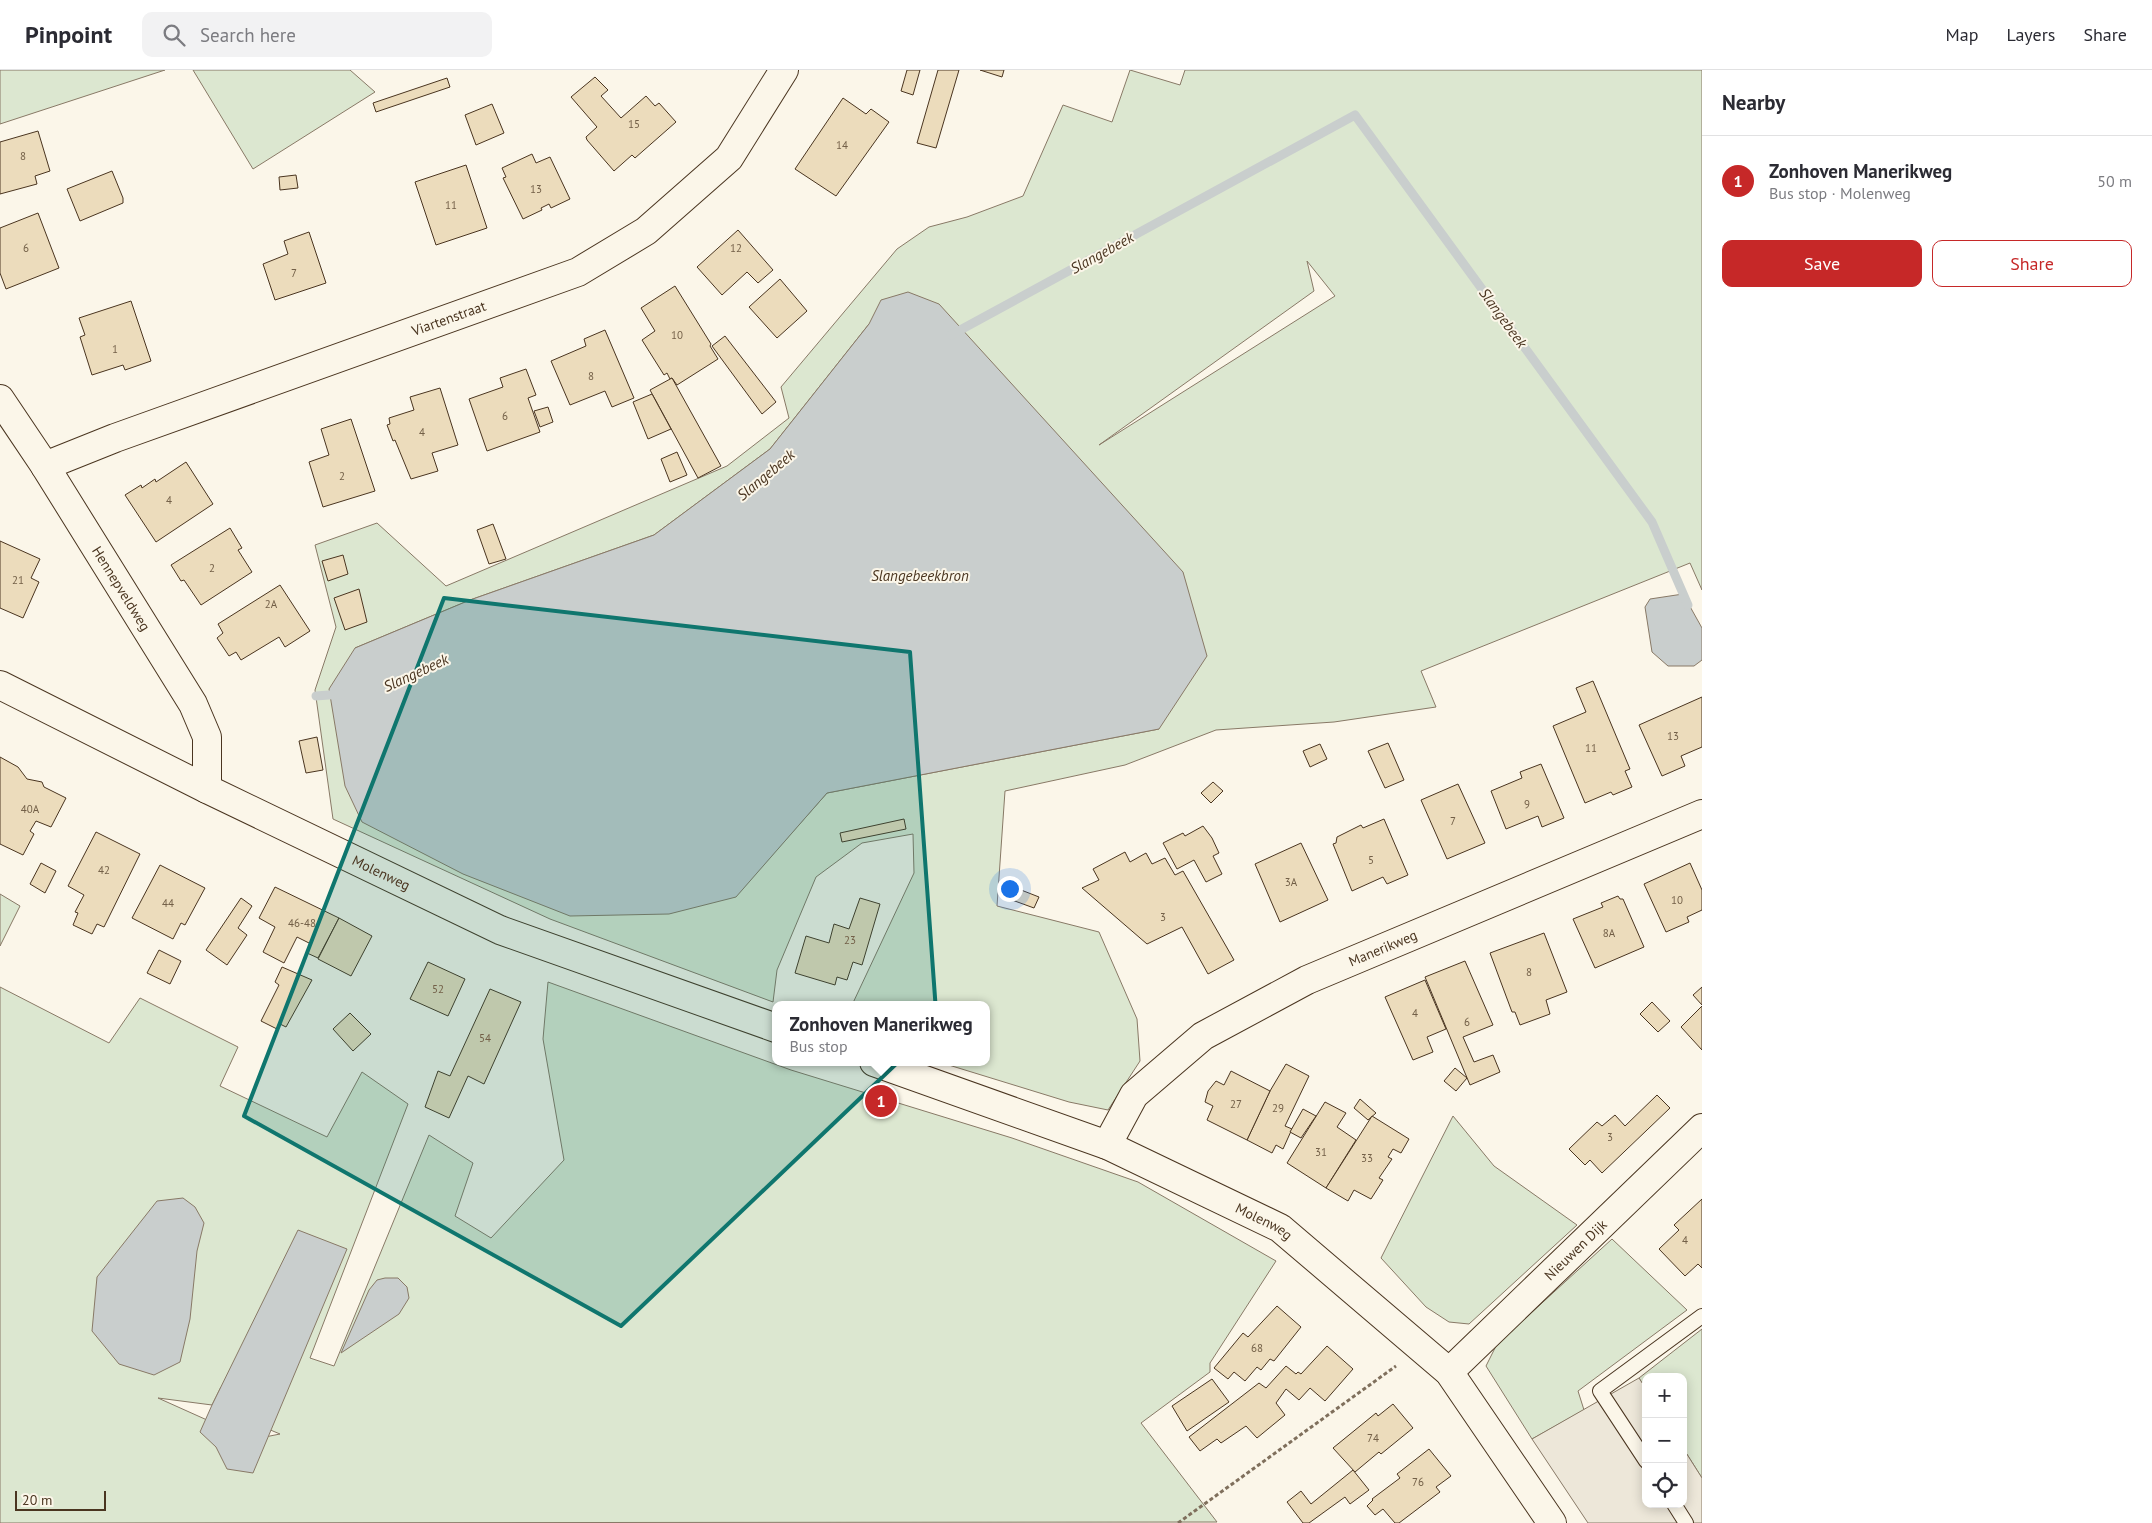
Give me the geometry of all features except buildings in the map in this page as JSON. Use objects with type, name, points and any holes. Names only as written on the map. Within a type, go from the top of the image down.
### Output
[{"type":"street","name":"Viartenstraat","points":[[45,466],[115,438],[578,272],[646,230],[729,158],[784,70]]},
{"type":"street","name":"Hennepveldweg","points":[[0,399],[45,466],[193,704],[207,737],[207,789]]},
{"type":"street","name":"Molenweg","points":[[0,685],[207,789],[500,930],[772,1027]]},
{"type":"street","name":"Manerikweg","points":[[1107,1145],[1134,1095],[1203,1036],[1307,980],[1702,814]]},
{"type":"street","name":"Molenweg","points":[[885,1066],[1107,1145],[1280,1228],[1449,1372],[1552,1523]]},
{"type":"street","name":"Nieuwen Dijk","points":[[1449,1372],[1702,1128]]},
{"type":"lane","points":[[1642,1455],[1600,1392],[1702,1316]]},
{"type":"lane","points":[[1677,1508],[1686,1523]]},
{"type":"path","points":[[1178,1523],[1420,1348]]},
{"type":"highlighted area","points":[[444,598],[910,652],[937,1025],[621,1326],[244,1116]]},
{"type":"green space","points":[[0,70],[165,70],[0,124]]},
{"type":"green space","points":[[193,70],[350,70],[375,92],[253,169]]},
{"type":"green space","points":[[1130,70],[1180,85],[1185,70],[1702,70],[1702,590],[1690,563],[1421,671],[1436,707],[1334,722],[1216,730],[1125,765],[1005,791],[997,906],[1099,932],[1137,1019],[1140,1061],[1108,1110],[1069,1102],[952,1066],[990,1066],[990,1001],[854,1001],[914,873],[913,834],[862,843],[816,877],[777,970],[772,1002],[550,919],[333,819],[315,690],[336,627],[315,545],[377,523],[446,586],[727,466],[789,418],[781,387],[897,249],[929,227],[967,217],[1023,196],[1063,105],[1112,122]],"holes":[[[1307,261],[1335,296],[1099,445],[1314,291]],[[869,324],[1159,729],[827,793],[735,897],[355,648],[470,600],[654,535],[770,449]]]},
{"type":"green space","points":[[0,894],[20,906],[0,946]]},
{"type":"green space","points":[[548,982],[772,1063],[772,1066],[780,1066],[1012,1138],[1138,1182],[1276,1261],[1210,1363],[1210,1372],[1141,1423],[1217,1522],[0,1523],[0,987],[109,1043],[140,998],[238,1047],[220,1086],[327,1137],[362,1072],[408,1104],[310,1358],[334,1366],[429,1135],[473,1163],[455,1216],[491,1238],[564,1160],[543,1039]],"holes":[[[221,1387],[268,1429],[280,1434],[255,1439],[158,1398],[212,1405]]]},
{"type":"green space","points":[[1453,1116],[1494,1166],[1577,1225],[1469,1324],[1449,1322],[1426,1307],[1381,1258]]},
{"type":"green space","points":[[1612,1239],[1687,1310],[1578,1391],[1584,1410],[1532,1439],[1486,1366],[1497,1344]]},
{"type":"green space","points":[[1702,1329],[1702,1478],[1687,1454],[1687,1373],[1645,1373]]},
{"type":"shaded area","points":[[1639,1378],[1642,1383],[1642,1508],[1687,1508],[1687,1454],[1702,1478],[1702,1523],[1588,1523],[1532,1439]]},
{"type":"water","name":"Slangebeekbron","points":[[908,292],[939,304],[1183,572],[1207,656],[1159,729],[827,793],[736,897],[669,914],[570,916],[463,874],[362,822],[345,786],[329,689],[355,648],[470,600],[654,535],[770,449],[869,324],[881,300]]},
{"type":"water","points":[[1683,594],[1702,628],[1702,660],[1694,666],[1668,666],[1652,652],[1645,607],[1650,599]]},
{"type":"water","points":[[183,1198],[195,1207],[204,1223],[197,1251],[190,1319],[180,1362],[154,1375],[119,1364],[92,1331],[97,1277],[157,1201]]},
{"type":"water","points":[[298,1230],[347,1249],[253,1473],[227,1469],[216,1447],[200,1432]]},
{"type":"water","points":[[398,1278],[407,1287],[409,1298],[399,1314],[341,1353],[369,1290],[377,1280]]},
{"type":"waterway","name":"Slangebeek","points":[[951,335],[1355,115],[1652,522],[1688,605]]},
{"type":"waterway","name":"Slangebeek","points":[[316,696],[341,694]]},
{"type":"place","name":"Zonhoven Manerikweg","points":[[881,1101]]}]
